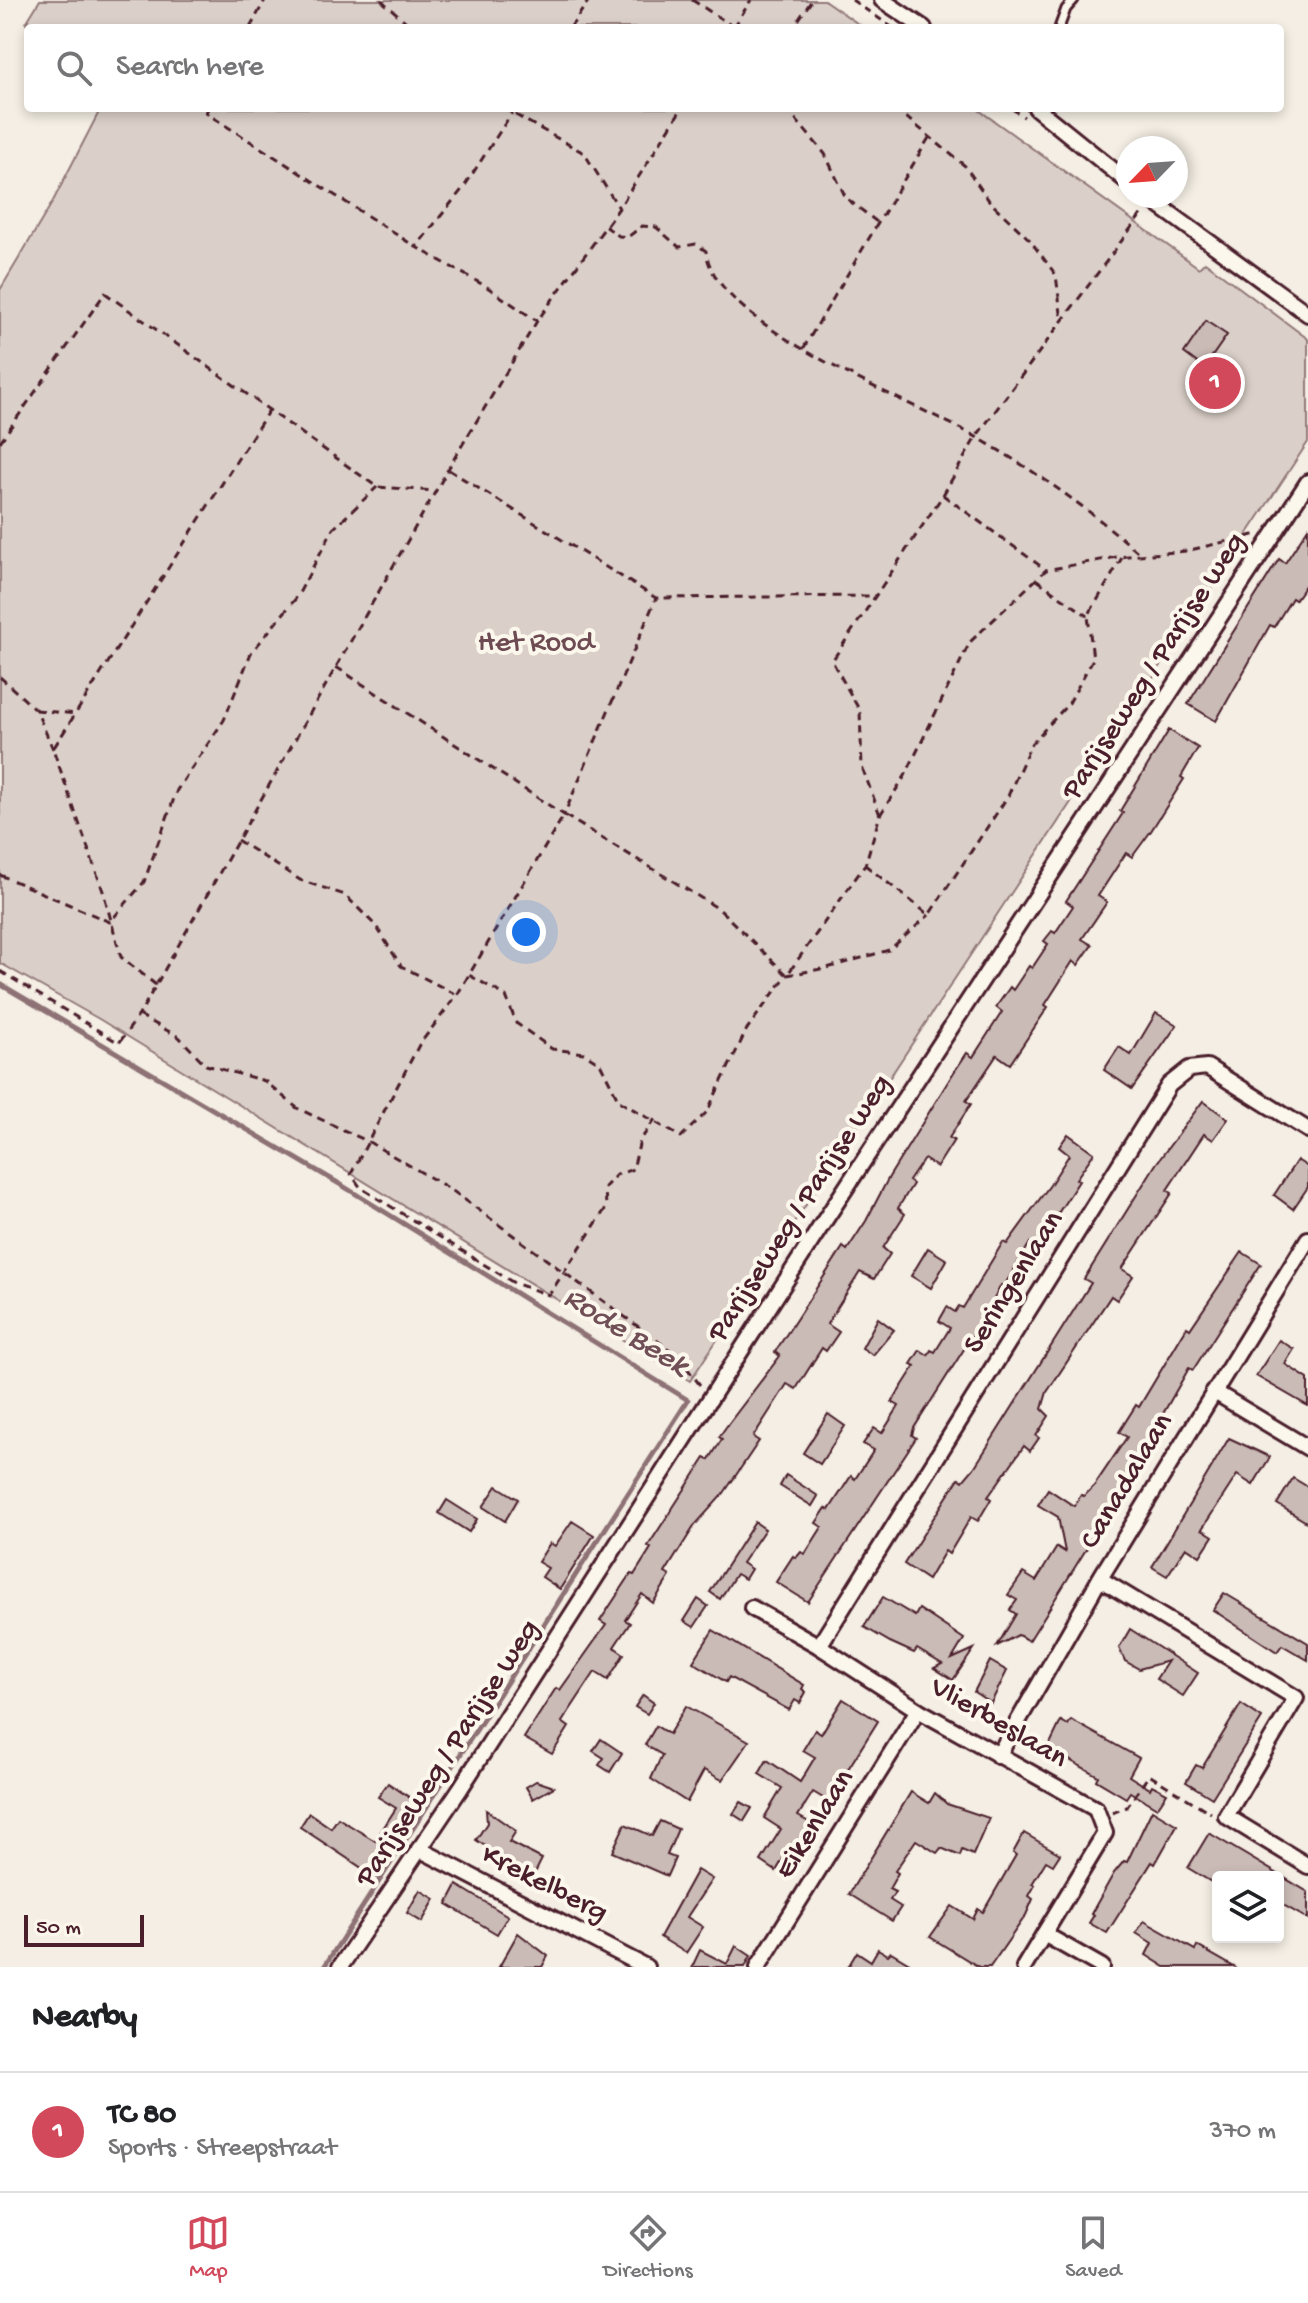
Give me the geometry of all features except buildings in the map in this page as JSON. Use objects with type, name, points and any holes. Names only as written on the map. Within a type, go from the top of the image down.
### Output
[{"type":"street","points":[[882,0],[918,24]]},
{"type":"street","points":[[1041,112],[1116,172]]},
{"type":"street","points":[[1157,208],[1308,314]]},
{"type":"street","name":"Parijseweg / Parijse weg","points":[[340,1967],[1308,482]]},
{"type":"street","name":"Seringenlaan","points":[[819,1646],[1169,1085],[1189,1069],[1207,1067],[1308,1130]]},
{"type":"street","name":"Canadalaan","points":[[998,1756],[1100,1579],[1308,1239]]},
{"type":"street","points":[[1213,1391],[1308,1448]]},
{"type":"street","points":[[1100,1579],[1296,1698],[1226,1816],[1308,1866]]},
{"type":"street","name":"Vlierbeslaan","points":[[752,1608],[819,1646],[918,1710],[1096,1809],[1099,1818]]},
{"type":"street","name":"Eikenlaan","points":[[758,1967],[918,1710]]},
{"type":"street","points":[[1024,1967],[1105,1833],[1099,1818]]},
{"type":"street","name":"Krekelberg","points":[[419,1849],[646,1967]]},
{"type":"street","points":[[1044,1934],[1102,1967]]},
{"type":"lane","points":[[1060,24],[1066,9],[1074,0]]},
{"type":"path","points":[[252,24],[265,0]]},
{"type":"path","points":[[381,0],[408,24]]},
{"type":"path","points":[[573,24],[589,0]]},
{"type":"path","points":[[692,0],[727,24]]},
{"type":"path","points":[[736,24],[751,0]]},
{"type":"path","points":[[794,24],[812,0]]},
{"type":"path","points":[[852,0],[887,24]]},
{"type":"path","points":[[206,112],[537,321]]},
{"type":"path","points":[[508,112],[584,153],[619,208]]},
{"type":"path","points":[[0,971],[119,1043],[139,1015],[435,491],[537,321],[619,208],[679,112]]},
{"type":"path","points":[[789,112],[825,154],[846,198],[878,223]]},
{"type":"path","points":[[900,112],[965,166],[990,202],[1029,239],[1056,275],[1062,322]]},
{"type":"path","points":[[416,247],[464,187],[510,114]]},
{"type":"path","points":[[803,349],[930,135]]},
{"type":"path","points":[[880,815],[860,758],[860,711],[832,661],[943,495],[976,437],[1142,208]]},
{"type":"path","points":[[605,226],[619,236],[628,237],[642,226],[656,227],[679,247],[696,244],[706,251],[708,269],[745,311],[803,349],[976,437],[1093,512],[1141,555]]},
{"type":"path","points":[[0,442],[105,293],[377,487],[435,491]]},
{"type":"path","points":[[53,749],[269,410]]},
{"type":"path","points":[[448,469],[656,598],[873,596]]},
{"type":"path","points":[[110,922],[144,882],[177,790],[224,720],[251,653],[297,597],[333,529],[377,487]]},
{"type":"path","points":[[943,495],[1046,570]]},
{"type":"path","points":[[469,975],[506,996],[516,1023],[552,1049],[584,1053],[600,1063],[619,1101],[655,1119],[681,1137],[707,1112],[747,1029],[865,865],[880,815],[905,776],[970,642],[1046,570],[1123,556],[1186,551],[1258,533]]},
{"type":"path","points":[[787,975],[827,968],[889,950],[929,915],[1008,796],[1031,744],[1069,703],[1093,659],[1088,616],[1123,556]]},
{"type":"path","points":[[1037,580],[1088,616]]},
{"type":"path","points":[[655,1119],[640,1141],[633,1169],[616,1175],[605,1187],[606,1208],[549,1295],[514,1283],[361,1188],[351,1174],[419,1045],[457,995],[564,815],[656,598]]},
{"type":"path","points":[[335,667],[564,815],[719,909],[787,975]]},
{"type":"path","points":[[0,677],[36,710],[53,749],[121,957],[156,985]]},
{"type":"path","points":[[36,710],[77,714]]},
{"type":"path","points":[[237,840],[300,880],[345,895],[376,926],[401,966],[457,995]]},
{"type":"path","points":[[865,865],[929,915]]},
{"type":"path","points":[[0,875],[110,922]]},
{"type":"path","points":[[139,1015],[179,1037],[206,1065],[265,1081],[297,1108],[369,1142],[450,1189],[677,1355],[710,1397]]},
{"type":"path","points":[[1099,1818],[1127,1807],[1149,1775],[1217,1817],[1226,1816]]},
{"type":"green space","points":[[40,0],[824,0],[858,24],[27,24]]},
{"type":"green space","name":"Het Rood","points":[[99,112],[982,112],[1199,268],[1205,262],[1308,339],[1308,442],[690,1381],[99,1019],[0,963],[0,290],[52,203]]},
{"type":"waterway","name":"Rode Beek","points":[[0,984],[343,1186],[688,1400],[324,1967]]},
{"type":"place","name":"TC 80","points":[[1215,383]]}]
